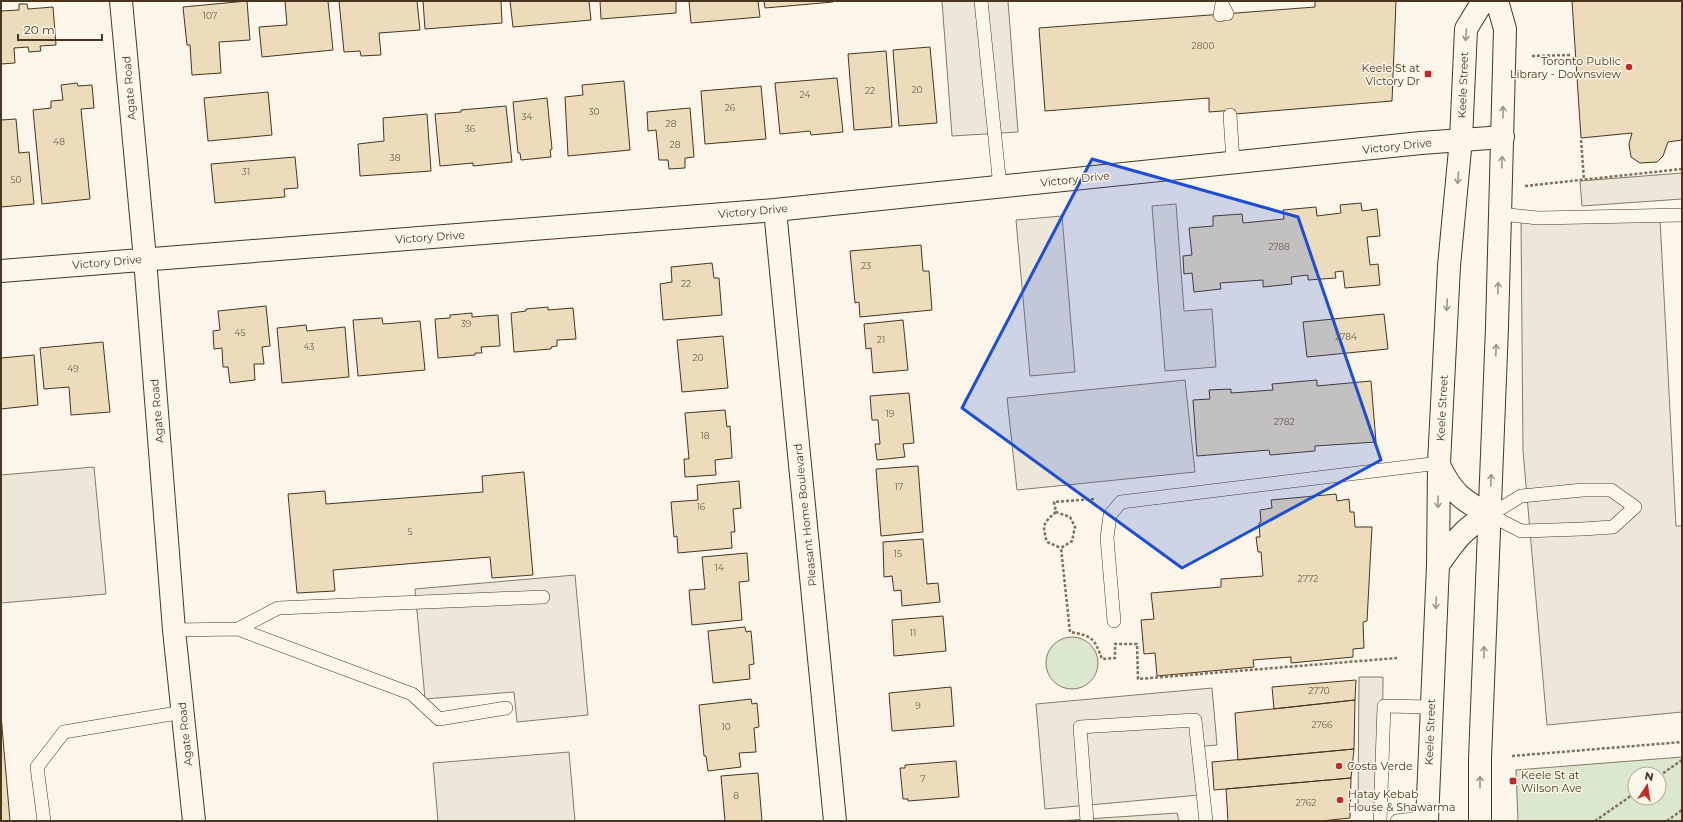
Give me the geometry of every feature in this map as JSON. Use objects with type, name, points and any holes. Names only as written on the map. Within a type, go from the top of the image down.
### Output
[{"type":"street","name":"Agate Road","points":[[121,1],[145,259],[174,630],[194,821]]},
{"type":"street","name":"Keele Street","points":[[1427,819],[1438,564],[1439,464],[1449,266],[1461,139],[1466,29],[1483,1]]},
{"type":"street","points":[[1480,821],[1480,759],[1503,137],[1505,29],[1497,1]]},
{"type":"street","name":"Victory Drive","points":[[1,271],[775,210],[1461,139],[1503,137]]},
{"type":"street","name":"Pleasant Home Boulevard","points":[[775,210],[835,821]]},
{"type":"street","points":[[1439,464],[1452,488],[1462,499],[1490,515]]},
{"type":"street","points":[[1438,564],[1457,538],[1466,529],[1478,520],[1490,515]]},
{"type":"lane","points":[[981,1],[1000,187]]},
{"type":"lane","points":[[1230,112],[1234,162]]},
{"type":"lane","points":[[1500,214],[1538,218],[1682,215]]},
{"type":"lane","points":[[1114,621],[1107,538],[1110,515],[1121,502],[1439,464]]},
{"type":"lane","points":[[1583,490],[1611,490],[1635,507],[1613,527],[1521,531],[1490,515],[1521,496],[1583,490]]},
{"type":"lane","points":[[238,629],[278,608],[543,598]]},
{"type":"lane","points":[[174,630],[238,629],[412,694],[439,719],[506,708]]},
{"type":"lane","points":[[1380,821],[1384,706],[1431,707]]},
{"type":"lane","points":[[44,821],[37,767],[64,732],[183,712]]},
{"type":"lane","points":[[1087,821],[1080,727],[1194,720],[1206,821]]},
{"type":"lane","points":[[1397,821],[1427,819]]},
{"type":"path","points":[[1532,56],[1570,55]]},
{"type":"path","points":[[1581,140],[1584,180]]},
{"type":"path","points":[[1521,186],[1682,169]]},
{"type":"path","points":[[1056,512],[1054,502],[1104,499],[1121,502]]},
{"type":"path","points":[[1056,512],[1070,517],[1075,527],[1072,540],[1061,548]]},
{"type":"path","points":[[1056,512],[1046,520],[1043,529],[1047,542],[1061,548]]},
{"type":"path","points":[[1061,548],[1070,632],[1083,634],[1095,641],[1102,659],[1115,658],[1115,644],[1137,644],[1138,679],[1397,658]]},
{"type":"path","points":[[1512,756],[1682,742]]},
{"type":"path","points":[[1667,770],[1682,760]]},
{"type":"path","points":[[1596,821],[1627,799]]},
{"type":"path","points":[[1667,821],[1682,810]]},
{"type":"highlighted area","points":[[1092,159],[1298,217],[1381,460],[1182,568],[962,408]]},
{"type":"green space","points":[[1072,637],[1082,639],[1090,645],[1096,653],[1098,663],[1096,673],[1090,681],[1082,687],[1072,689],[1062,687],[1054,681],[1048,673],[1046,663],[1048,653],[1054,645],[1062,639]]},
{"type":"green space","points":[[1682,757],[1682,821],[1518,821],[1516,770]]},
{"type":"shaded area","points":[[942,1],[1008,1],[1018,132],[952,136]]},
{"type":"shaded area","points":[[1682,173],[1682,199],[1582,206],[1580,181]]},
{"type":"shaded area","points":[[1176,204],[1184,311],[1212,309],[1216,367],[1165,371],[1152,206]]},
{"type":"shaded area","points":[[1062,216],[1075,372],[1030,376],[1016,220]]},
{"type":"shaded area","points":[[1660,219],[1676,526],[1682,526],[1682,712],[1547,725],[1523,451],[1521,220]]},
{"type":"shaded area","points":[[1185,380],[1195,472],[1017,490],[1007,398]]},
{"type":"shaded area","points":[[94,467],[106,594],[1,603],[1,475]]},
{"type":"shaded area","points":[[575,575],[588,715],[517,722],[514,692],[425,699],[415,589]]},
{"type":"shaded area","points":[[1359,677],[1383,677],[1382,808],[1358,808]]},
{"type":"shaded area","points":[[1212,688],[1217,745],[1194,747],[1199,795],[1045,809],[1036,704]]},
{"type":"shaded area","points":[[569,752],[575,821],[438,821],[433,763]]},
{"type":"shaded area","points":[[1177,813],[1179,821],[1058,821]]},
{"type":"building","points":[[247,1],[250,40],[219,42],[221,73],[192,75],[190,45],[187,45],[183,7]]},
{"type":"building","points":[[285,1],[328,1],[333,50],[262,57],[259,27],[287,25]]},
{"type":"building","points":[[339,1],[417,1],[420,30],[379,33],[381,55],[361,56],[360,51],[344,52]]},
{"type":"building","points":[[423,1],[501,1],[502,23],[425,29]]},
{"type":"building","points":[[510,1],[589,1],[591,20],[513,27]]},
{"type":"building","points":[[600,1],[676,1],[676,13],[601,19]]},
{"type":"building","points":[[689,1],[758,1],[760,17],[691,23]]},
{"type":"building","points":[[764,1],[833,1],[833,2],[765,8]]},
{"type":"building","points":[[1315,1],[1396,1],[1392,101],[1235,114],[1235,110],[1209,112],[1209,98],[1045,111],[1039,28],[1315,7]]},
{"type":"building","name":"Toronto Public Library - Downsview","points":[[1572,1],[1682,1],[1682,140],[1668,142],[1663,156],[1657,162],[1640,163],[1631,157],[1629,144],[1632,133],[1581,138]]},
{"type":"building","points":[[19,4],[27,4],[28,9],[53,7],[56,45],[40,46],[41,51],[29,52],[28,47],[14,48],[15,63],[1,64],[1,11],[19,10]]},
{"type":"building","points":[[930,47],[937,123],[899,126],[893,50]]},
{"type":"building","points":[[886,51],[892,127],[854,130],[848,54]]},
{"type":"building","points":[[837,78],[843,132],[811,135],[810,131],[780,134],[775,83]]},
{"type":"building","points":[[624,81],[630,150],[568,156],[565,97],[583,95],[582,85]]},
{"type":"building","points":[[77,83],[78,86],[92,85],[94,108],[81,109],[90,199],[42,204],[33,110],[51,108],[51,101],[63,100],[61,85]]},
{"type":"building","points":[[761,86],[766,139],[705,144],[701,91]]},
{"type":"building","points":[[268,92],[272,135],[208,141],[204,98]]},
{"type":"building","points":[[547,98],[552,149],[550,150],[551,157],[521,160],[520,153],[518,153],[513,102]]},
{"type":"building","points":[[506,106],[512,162],[473,166],[473,163],[440,166],[435,114]]},
{"type":"building","points":[[690,108],[694,157],[685,158],[685,168],[669,169],[668,160],[659,160],[656,130],[648,131],[647,112]]},
{"type":"building","points":[[427,114],[431,171],[360,176],[358,144],[384,141],[383,118]]},
{"type":"building","points":[[16,119],[19,153],[29,152],[34,204],[1,207],[1,120]]},
{"type":"building","points":[[295,157],[298,188],[284,189],[285,197],[215,203],[211,164]]},
{"type":"building","points":[[1361,203],[1362,211],[1377,209],[1380,236],[1367,237],[1370,265],[1378,264],[1380,285],[1345,288],[1343,271],[1335,272],[1336,278],[1308,280],[1308,275],[1291,277],[1292,284],[1263,287],[1263,280],[1220,283],[1221,289],[1194,292],[1192,273],[1184,274],[1183,256],[1192,255],[1189,228],[1213,226],[1213,216],[1242,214],[1243,223],[1284,219],[1283,210],[1316,207],[1317,216],[1341,213],[1340,205]]},
{"type":"building","points":[[921,245],[923,271],[929,271],[932,310],[860,317],[859,302],[855,303],[850,251]]},
{"type":"building","points":[[712,263],[714,278],[719,278],[722,315],[663,320],[660,284],[672,282],[671,267]]},
{"type":"building","points":[[266,306],[270,346],[262,347],[264,364],[254,364],[255,380],[230,383],[228,367],[223,367],[222,348],[214,349],[213,331],[220,330],[218,311]]},
{"type":"building","points":[[548,307],[548,310],[573,308],[576,339],[557,340],[557,346],[551,347],[551,349],[514,352],[511,313],[526,311],[526,309]]},
{"type":"building","points":[[472,313],[472,317],[498,315],[500,346],[481,347],[482,353],[475,353],[475,355],[438,358],[435,319],[450,318],[450,315]]},
{"type":"building","points":[[1384,314],[1388,349],[1307,357],[1303,322]]},
{"type":"building","points":[[382,318],[383,324],[420,321],[425,370],[358,376],[353,320]]},
{"type":"building","points":[[903,320],[908,370],[873,373],[871,348],[866,349],[864,324]]},
{"type":"building","points":[[306,325],[307,331],[345,327],[349,377],[282,383],[277,328]]},
{"type":"building","points":[[723,336],[728,388],[682,392],[677,340]]},
{"type":"building","points":[[103,342],[110,412],[71,415],[69,387],[44,389],[40,348]]},
{"type":"building","points":[[34,355],[38,405],[1,409],[1,358]]},
{"type":"building","points":[[1317,380],[1317,386],[1371,381],[1376,442],[1315,446],[1315,451],[1270,455],[1269,450],[1197,456],[1193,400],[1210,399],[1209,390],[1231,389],[1231,393],[1273,390],[1272,384]]},
{"type":"building","points":[[909,393],[914,443],[903,444],[905,457],[877,460],[875,444],[880,444],[878,420],[872,420],[870,396]]},
{"type":"building","points":[[725,410],[727,427],[730,426],[732,458],[715,460],[716,475],[685,477],[684,459],[689,459],[685,413]]},
{"type":"building","points":[[918,466],[923,532],[881,536],[876,469]]},
{"type":"building","points":[[524,472],[533,575],[492,578],[490,557],[333,570],[335,591],[297,593],[288,494],[325,491],[326,504],[483,492],[482,476]]},
{"type":"building","points":[[739,481],[741,508],[733,509],[735,532],[731,532],[732,548],[678,553],[677,536],[674,537],[671,502],[698,500],[697,485]]},
{"type":"building","points":[[1336,494],[1337,501],[1349,499],[1350,512],[1354,512],[1355,527],[1372,527],[1367,621],[1363,622],[1364,648],[1353,649],[1353,657],[1291,663],[1291,657],[1253,660],[1254,667],[1157,676],[1155,653],[1144,654],[1141,620],[1154,619],[1151,593],[1221,587],[1221,579],[1263,576],[1261,552],[1258,552],[1256,537],[1260,537],[1260,510],[1272,508],[1271,500]]},
{"type":"building","points":[[923,539],[927,584],[938,583],[940,602],[902,606],[901,590],[894,591],[892,576],[884,577],[883,542]]},
{"type":"building","points":[[747,553],[749,581],[739,582],[742,620],[692,625],[689,590],[705,589],[702,557]]},
{"type":"building","points":[[943,616],[946,651],[894,656],[892,620]]},
{"type":"building","points":[[745,627],[746,632],[751,631],[754,664],[749,665],[750,679],[713,683],[708,631]]},
{"type":"building","points":[[1356,680],[1355,700],[1274,709],[1272,687]]},
{"type":"building","points":[[951,687],[954,726],[892,731],[889,693]]},
{"type":"building","points":[[751,699],[752,704],[757,703],[759,727],[754,728],[756,752],[739,753],[741,767],[708,771],[706,756],[704,756],[699,705]]},
{"type":"building","points":[[1355,700],[1354,749],[1238,760],[1235,713]]},
{"type":"building","points":[[1,715],[10,821],[1,821]]},
{"type":"building","points":[[1354,749],[1351,778],[1214,790],[1212,762]]},
{"type":"building","points":[[956,761],[959,797],[908,801],[908,799],[903,799],[900,768],[905,768],[905,765]]},
{"type":"building","points":[[758,773],[762,821],[725,821],[721,776]]},
{"type":"building","points":[[1351,778],[1350,818],[1321,821],[1228,821],[1226,789]]},
{"type":"place","name":"Toronto Public Library - Downsview","points":[[1629,67]]},
{"type":"place","name":"Keele St at Victory Dr","points":[[1428,74]]},
{"type":"place","name":"Costa Verde","points":[[1339,766]]},
{"type":"place","name":"Keele St at Wilson Ave","points":[[1513,781]]},
{"type":"place","name":"Hatay Kebab House & Shawarma","points":[[1340,800]]}]
